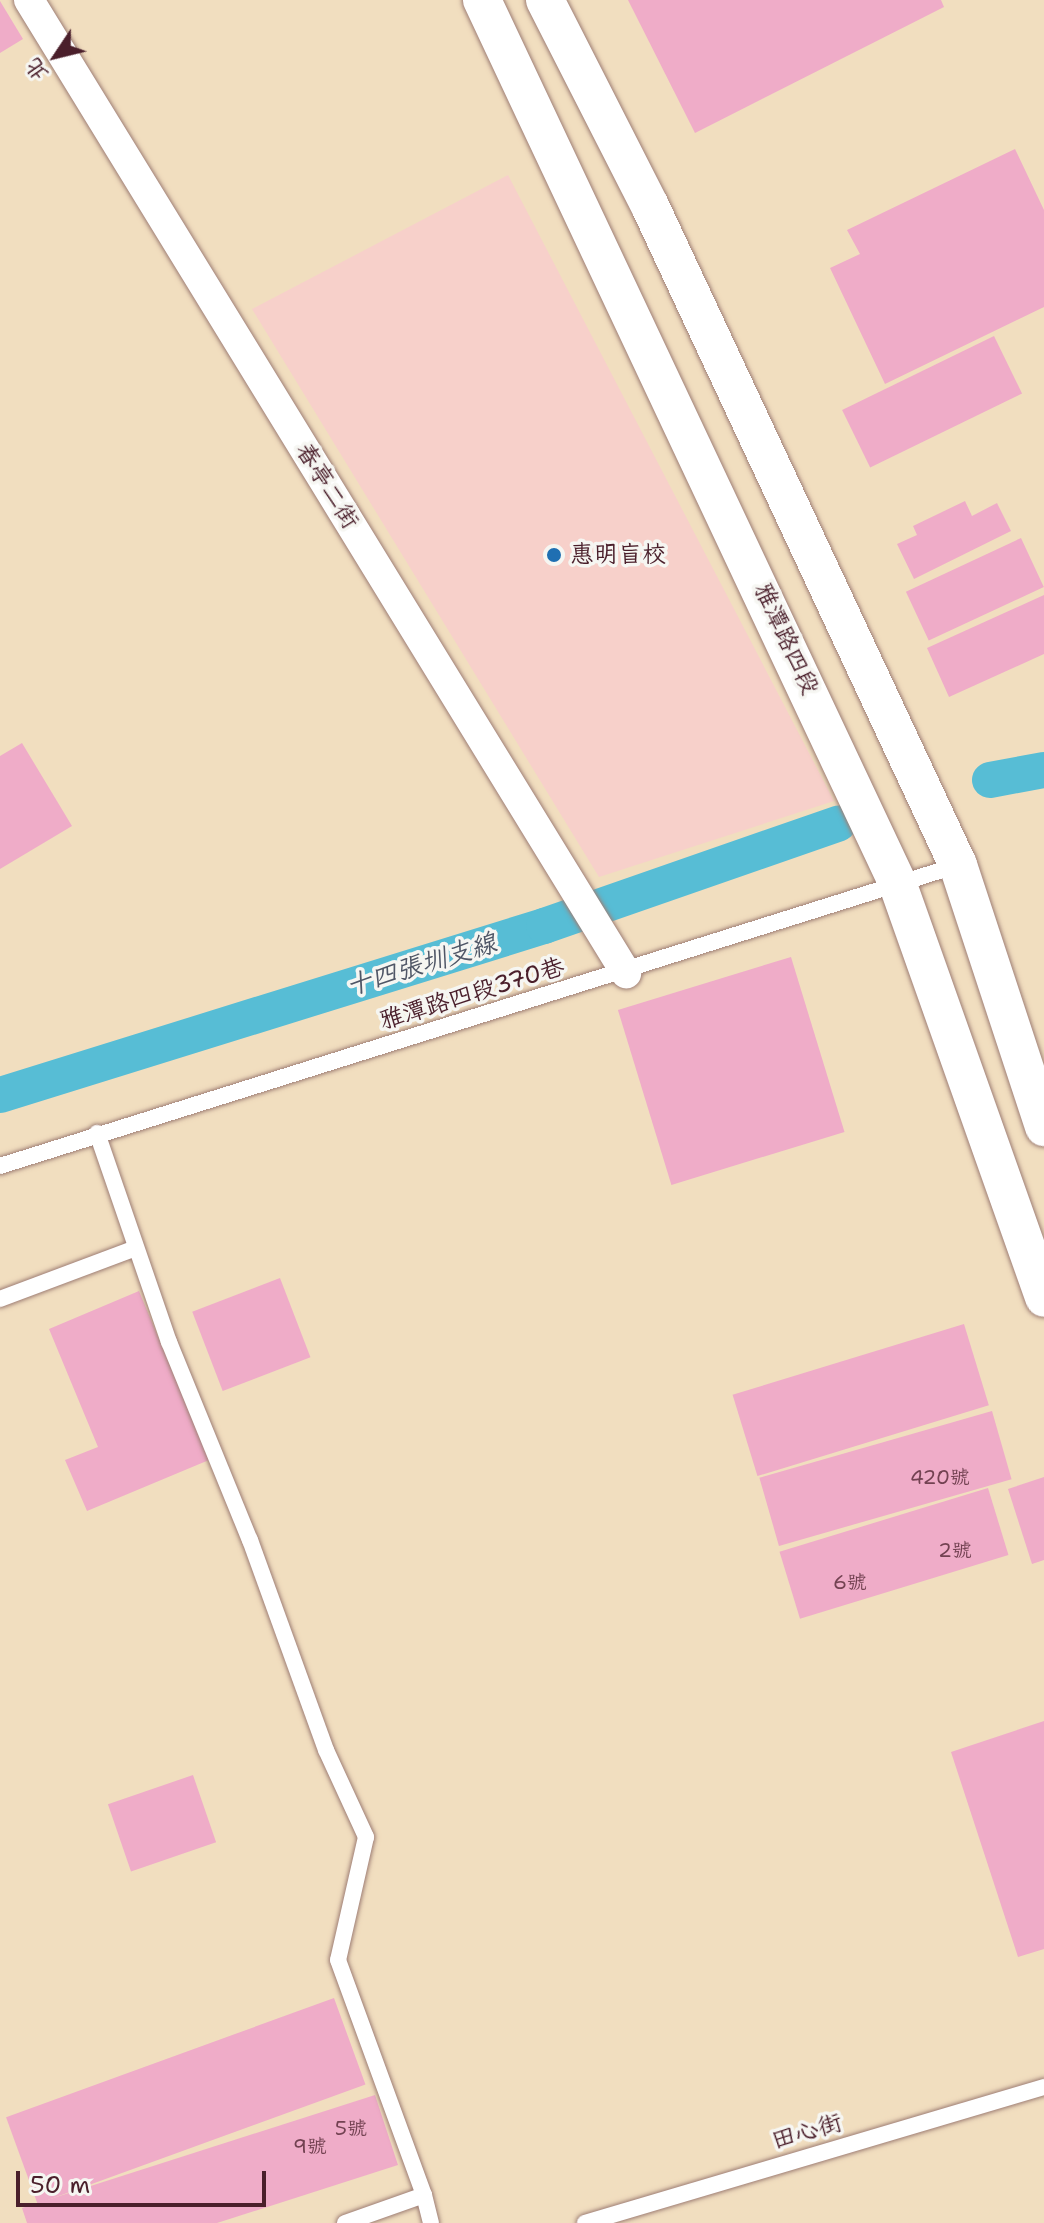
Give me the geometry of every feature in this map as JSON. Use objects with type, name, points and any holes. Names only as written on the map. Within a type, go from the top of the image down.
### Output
[{"type":"street","name":"春亭二街","points":[[29,0],[626,973]]},
{"type":"street","name":"雅潭路四段","points":[[482,0],[597,237],[897,882],[1044,1298]]},
{"type":"street","points":[[545,0],[650,206],[958,865],[1044,1127]]},
{"type":"street","points":[[597,237],[650,206]]},
{"type":"lane","name":"雅潭路四段370巷","points":[[0,1166],[97,1133],[626,973],[897,882],[958,865]]},
{"type":"lane","points":[[97,1133],[136,1248],[326,1750],[366,1837],[338,1960],[424,2195],[431,2223]]},
{"type":"lane","points":[[0,1299],[136,1248]]},
{"type":"lane","name":"田心街","points":[[585,2223],[1044,2087]]},
{"type":"lane","points":[[345,2223],[424,2195]]},
{"type":"shaded area","name":"惠明盲校","points":[[508,175],[834,801],[599,877],[252,309]]},
{"type":"building","points":[[628,0],[941,0],[944,7],[695,133]]},
{"type":"building","points":[[0,1],[23,39],[0,53]]},
{"type":"building","points":[[1015,149],[1044,210],[1044,307],[885,384],[830,268],[860,254],[847,230]]},
{"type":"building","points":[[994,336],[1022,394],[870,468],[842,410]]},
{"type":"building","points":[[965,501],[972,516],[997,503],[1011,531],[914,579],[897,544],[917,535],[913,526]]},
{"type":"building","points":[[1021,538],[1044,587],[929,641],[906,592]]},
{"type":"building","points":[[1044,595],[1044,654],[949,697],[927,648]]},
{"type":"building","points":[[22,743],[72,826],[0,869],[0,756]]},
{"type":"building","points":[[791,957],[845,1132],[671,1185],[618,1010]]},
{"type":"building","points":[[280,1278],[310,1357],[223,1391],[192,1312]]},
{"type":"building","points":[[139,1291],[209,1460],[87,1511],[65,1460],[98,1447],[49,1329]]},
{"type":"building","points":[[964,1324],[989,1405],[757,1476],[733,1395]]},
{"type":"building","points":[[992,1411],[1012,1479],[779,1546],[759,1478]]},
{"type":"building","points":[[1044,1477],[1044,1560],[1032,1564],[1008,1489]]},
{"type":"building","points":[[988,1488],[1008,1555],[800,1619],[780,1552]]},
{"type":"building","points":[[1044,1721],[1044,1949],[1018,1957],[951,1752]]},
{"type":"building","points":[[193,1775],[216,1842],[131,1871],[108,1804]]},
{"type":"building","points":[[334,1998],[365,2084],[38,2204],[6,2117]]},
{"type":"building","points":[[375,2095],[398,2165],[217,2223],[27,2223],[22,2208]]},
{"type":"waterway","name":"十四張圳支線","points":[[990,780],[1044,770]]},
{"type":"waterway","name":"十四張圳支線","points":[[0,1095],[544,926],[839,823]]},
{"type":"place","name":"惠明盲校","points":[[554,555]]}]
